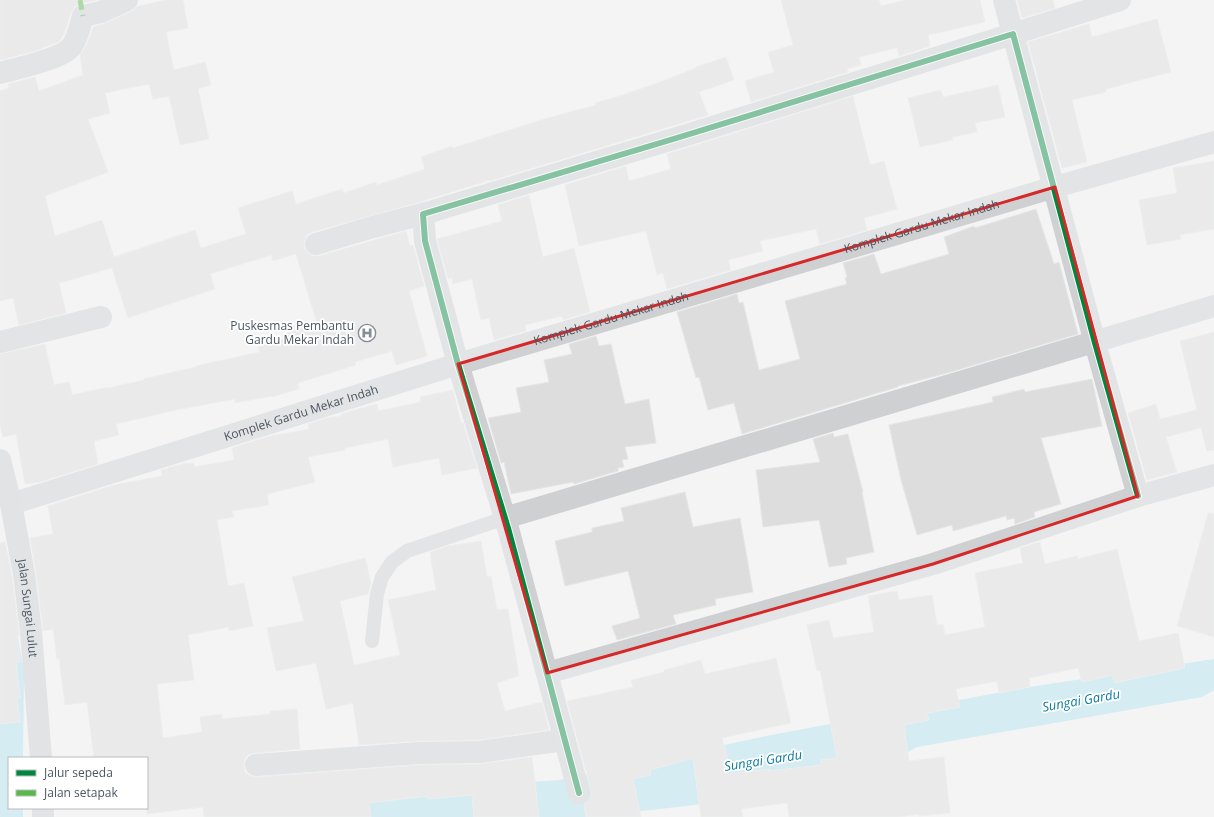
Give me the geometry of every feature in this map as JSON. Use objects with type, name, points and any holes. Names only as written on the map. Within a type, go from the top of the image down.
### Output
[{"type":"main road","name":"Jalan Sungai Lulut","points":[[0,460],[24,574],[34,663],[41,757]]},
{"type":"street","points":[[0,73],[64,54],[75,41],[83,16],[101,12],[127,0]]},
{"type":"street","points":[[1004,0],[1138,496]]},
{"type":"street","points":[[316,244],[424,214],[680,137],[1120,0]]},
{"type":"street","name":"Komplek Gardu Mekar Indah","points":[[10,504],[458,364],[1055,187],[1214,142]]},
{"type":"street","points":[[424,214],[425,241],[458,364],[505,518],[579,793]]},
{"type":"street","points":[[505,518],[1096,343],[1214,306]]},
{"type":"street","points":[[0,342],[101,317]]},
{"type":"street","points":[[547,673],[933,564],[1138,496],[1214,475]]},
{"type":"street","points":[[256,764],[419,753],[480,752],[564,740]]},
{"type":"lane","points":[[372,641],[377,594],[382,577],[392,562],[407,551],[505,518]]},
{"type":"highlighted area","points":[[1055,187],[1138,496],[933,564],[547,673],[458,364]]},
{"type":"water","points":[[0,543],[24,672],[23,757],[8,757],[8,809],[23,809],[23,817],[0,817]]},
{"type":"water","name":"Sungai Gardu","points":[[1214,659],[1214,690],[1202,697],[917,747],[897,758],[798,774],[695,805],[588,817],[226,817],[409,791],[560,780],[766,736],[1023,688]]},
{"type":"building","points":[[0,0],[97,0],[74,7],[60,41],[35,51],[0,60]]},
{"type":"building","points":[[166,0],[183,0],[188,28],[166,32],[174,70],[205,62],[211,85],[198,89],[209,139],[180,145],[169,96],[153,99],[149,84],[105,93],[110,113],[88,119],[108,172],[45,196],[55,236],[102,220],[114,257],[195,230],[201,248],[246,234],[238,208],[292,191],[296,204],[342,189],[344,193],[376,182],[377,185],[425,169],[421,157],[452,146],[453,148],[544,119],[596,105],[595,103],[623,95],[726,57],[734,80],[699,92],[708,115],[420,202],[312,232],[307,235],[304,241],[304,248],[313,256],[319,256],[406,231],[410,246],[413,245],[424,286],[409,291],[427,356],[396,365],[392,351],[355,362],[356,365],[298,383],[299,389],[272,397],[235,403],[235,399],[176,410],[116,424],[119,435],[94,441],[98,464],[40,482],[25,484],[16,434],[3,437],[0,426],[0,354],[45,344],[54,385],[69,382],[72,395],[144,380],[143,379],[196,367],[195,366],[260,352],[258,347],[288,338],[287,333],[317,324],[296,254],[273,261],[271,255],[210,274],[215,289],[128,318],[112,268],[59,283],[66,313],[19,325],[13,298],[0,301],[0,91],[9,88],[8,84],[35,77],[39,91],[83,75],[80,55],[87,44],[93,27],[106,23],[132,11],[138,6]]},
{"type":"building","points":[[781,0],[879,0],[881,6],[905,0],[980,0],[985,22],[928,35],[930,46],[899,56],[897,48],[859,57],[861,65],[847,69],[848,72],[751,102],[745,81],[774,72],[768,52],[793,45]]},
{"type":"building","points":[[1017,0],[1053,0],[1055,8],[1022,18]]},
{"type":"building","points":[[1157,19],[1171,72],[1106,89],[1106,92],[1072,100],[1087,162],[1062,168],[1028,42],[1089,24],[1092,37]]},
{"type":"building","points":[[998,85],[1005,117],[975,123],[977,132],[952,137],[953,140],[920,147],[908,98],[941,90],[943,97]]},
{"type":"building","points":[[853,96],[870,165],[884,161],[897,209],[864,218],[867,230],[820,244],[816,229],[760,241],[763,251],[728,260],[731,270],[667,289],[663,273],[657,275],[646,231],[579,246],[565,185],[626,166],[629,181],[671,169],[667,154]]},
{"type":"building","points":[[1214,161],[1214,229],[1180,235],[1181,239],[1147,245],[1139,200],[1177,193],[1173,168]]},
{"type":"building","points":[[529,195],[543,257],[574,248],[590,312],[563,320],[562,316],[525,325],[526,331],[494,340],[489,318],[481,320],[472,279],[453,284],[452,278],[448,279],[437,239],[502,221],[498,205]]},
{"type":"building","points":[[1036,209],[1054,264],[1059,262],[1078,334],[951,372],[898,386],[742,434],[734,403],[708,410],[699,377],[696,378],[677,312],[737,294],[739,303],[743,302],[759,370],[800,359],[785,301],[847,284],[845,278],[847,277],[843,263],[874,254],[881,274],[949,254],[944,237],[974,226],[975,228]]},
{"type":"building","points":[[1214,332],[1214,450],[1207,451],[1201,428],[1166,437],[1177,472],[1147,480],[1128,413],[1156,404],[1160,419],[1197,410],[1180,341]]},
{"type":"building","points":[[596,336],[599,346],[611,344],[625,404],[649,399],[656,443],[625,447],[628,459],[622,460],[624,467],[618,468],[618,471],[574,484],[573,482],[511,494],[504,462],[501,463],[488,418],[521,412],[516,388],[549,382],[544,360],[572,354],[569,344]]},
{"type":"building","points":[[1092,379],[1102,426],[1041,438],[1061,504],[1034,512],[1035,517],[1015,524],[1014,518],[1007,520],[1006,516],[953,531],[952,525],[917,535],[901,480],[889,425],[993,402],[992,397],[1024,389],[1025,392]]},
{"type":"building","points":[[453,390],[461,423],[463,423],[477,468],[442,475],[439,458],[393,467],[388,439],[345,448],[345,450],[308,457],[315,482],[267,494],[269,505],[232,511],[234,517],[217,520],[228,586],[244,583],[253,626],[229,631],[229,627],[188,635],[194,680],[157,684],[163,738],[202,732],[200,717],[222,714],[222,719],[270,714],[270,711],[297,709],[300,749],[249,754],[245,759],[244,766],[245,772],[250,776],[257,777],[420,765],[480,764],[532,757],[539,817],[474,817],[472,795],[428,799],[428,796],[369,803],[371,817],[204,817],[203,807],[147,814],[148,757],[94,757],[87,702],[65,705],[59,658],[57,659],[53,629],[43,631],[36,572],[30,538],[53,534],[48,506],[114,485],[162,476],[161,470],[182,464],[194,463],[194,467],[234,460],[232,448],[266,437],[309,429],[308,424],[326,418],[341,416],[341,414],[377,404],[378,411],[421,402],[420,397]]},
{"type":"building","points":[[833,433],[834,437],[848,434],[863,492],[874,552],[846,558],[847,564],[829,567],[819,520],[763,527],[756,470],[820,462],[813,439]]},
{"type":"building","points":[[685,492],[693,527],[740,518],[753,592],[715,599],[716,605],[673,615],[676,624],[617,640],[612,626],[640,618],[628,571],[565,586],[555,541],[592,532],[592,528],[624,521],[621,508]]},
{"type":"building","points":[[1208,513],[1214,514],[1214,637],[1177,626]]},
{"type":"building","points":[[481,541],[487,577],[491,576],[497,610],[508,609],[519,676],[497,683],[505,711],[542,702],[549,730],[479,740],[418,741],[359,745],[353,703],[326,709],[316,663],[276,671],[267,628],[304,621],[292,577],[365,558],[371,583],[368,594],[340,601],[354,665],[400,655],[388,600],[436,590],[430,552],[448,546]]},
{"type":"building","points":[[5,542],[12,576],[19,633],[19,636],[16,636],[20,662],[16,662],[20,698],[17,698],[20,722],[0,724],[0,543]]},
{"type":"building","points":[[1040,542],[1045,564],[1077,556],[1078,559],[1117,549],[1139,641],[1178,633],[1185,668],[1114,683],[1113,675],[1082,682],[1078,668],[1029,678],[1030,687],[999,693],[997,681],[956,689],[960,707],[927,713],[929,720],[904,725],[909,761],[944,757],[950,813],[919,816],[919,814],[898,817],[789,817],[787,803],[741,809],[743,817],[701,817],[693,758],[650,770],[651,775],[633,779],[641,817],[586,817],[584,804],[588,802],[591,797],[591,790],[567,701],[633,687],[631,680],[664,672],[664,670],[701,660],[705,674],[776,658],[791,723],[722,738],[731,774],[821,765],[821,760],[837,758],[820,670],[817,671],[807,625],[829,620],[833,638],[874,632],[868,596],[897,591],[899,600],[932,595],[937,625],[943,624],[945,635],[985,627],[975,573],[1023,563],[1020,548]]},
{"type":"marked path","points":[[80,0],[83,16]]},
{"type":"cycle path","points":[[579,793],[508,528],[458,364],[425,241],[423,214],[680,137],[1013,34],[1095,343],[1138,496]]},
{"type":"place","name":"Puskesmas Pembantu Gardu Mekar Indah","points":[[367,333]]}]
